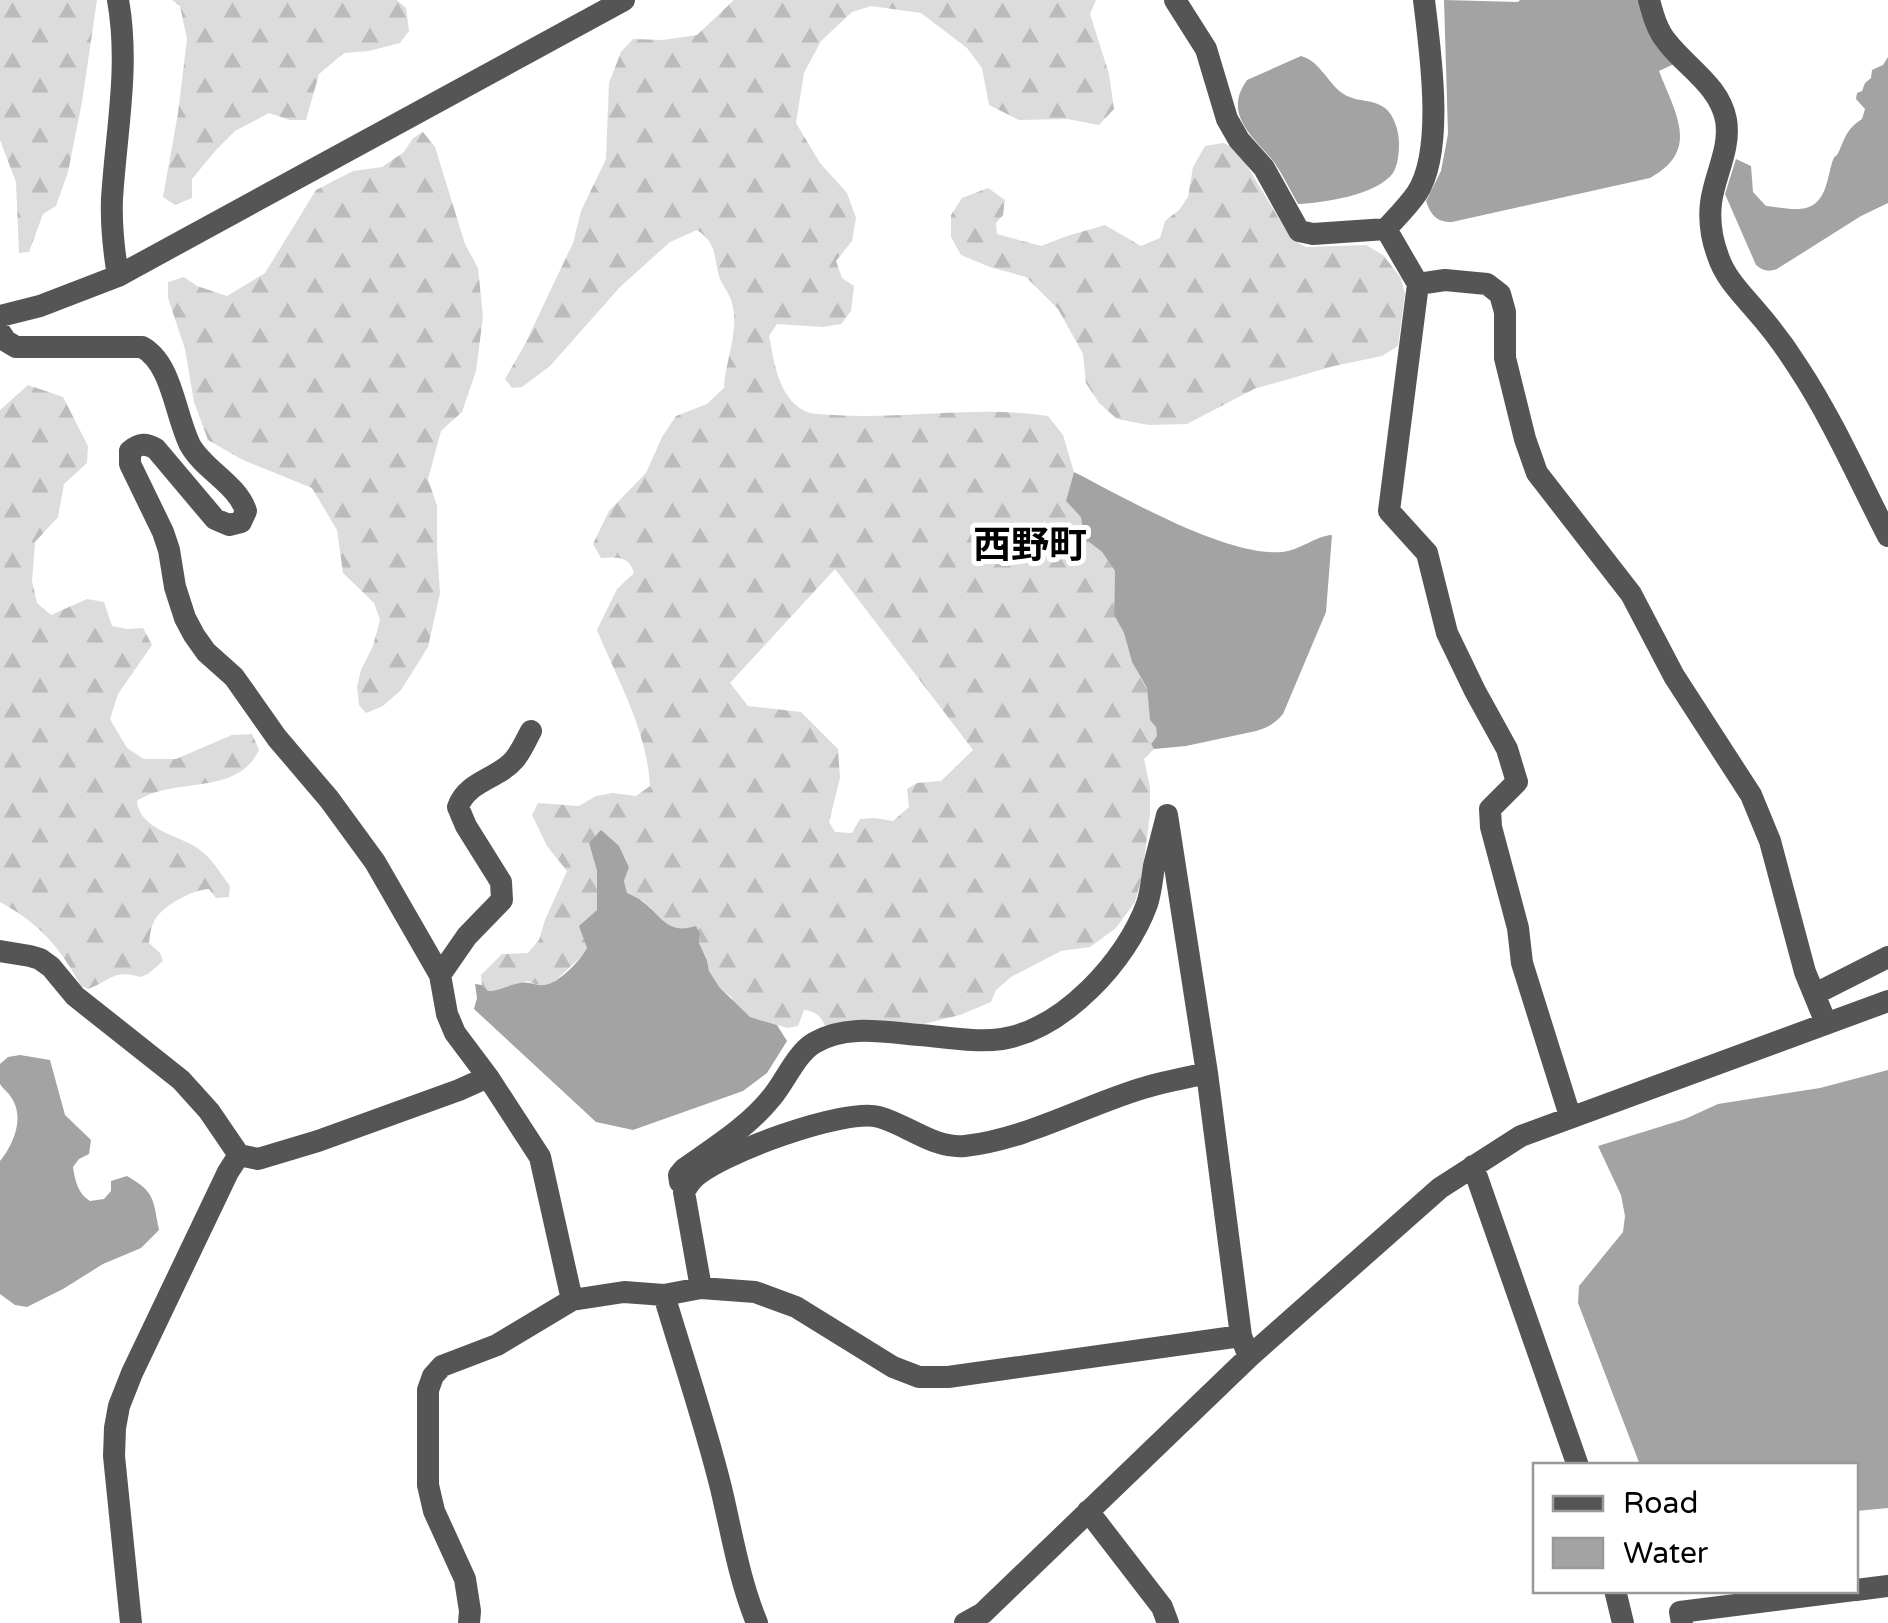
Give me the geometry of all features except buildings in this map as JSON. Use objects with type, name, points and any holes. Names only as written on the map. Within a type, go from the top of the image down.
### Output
[{"type":"street","points":[[118,0],[124,32],[121,121],[112,202],[118,276]]},
{"type":"street","points":[[0,316],[40,306],[118,276],[624,0]]},
{"type":"street","points":[[1175,0],[1206,49],[1227,119],[1239,140],[1264,168],[1299,231],[1312,234],[1386,229],[1418,192],[1428,164],[1433,130],[1424,0]]},
{"type":"street","points":[[1649,0],[1654,20],[1666,41],[1702,78],[1726,120],[1725,147],[1711,202],[1718,259],[1733,285],[1799,368],[1888,536]]},
{"type":"street","points":[[1386,229],[1418,284],[1389,511],[1427,553],[1447,632],[1507,749],[1517,782],[1490,810],[1491,827],[1518,928],[1522,962],[1570,1116]]},
{"type":"street","points":[[1418,284],[1446,280],[1487,284],[1500,294],[1505,312],[1504,358],[1538,473],[1631,594],[1674,676],[1751,795],[1770,841],[1805,972],[1826,1022]]},
{"type":"street","points":[[0,332],[16,347],[142,348],[150,352],[159,362],[192,449],[242,499],[246,511],[240,522],[229,526],[214,520],[156,449],[147,444],[130,451],[130,464],[170,550],[175,587],[185,618],[206,652],[234,677],[375,862],[440,975],[446,1014],[454,1033],[488,1076],[540,1157],[572,1300]]},
{"type":"street","points":[[440,975],[466,936],[502,900],[500,882],[466,826],[458,806],[460,799],[514,760],[531,731]]},
{"type":"street","points":[[687,1187],[680,1182],[684,1169],[750,1121],[812,1044],[853,1031],[1000,1039],[1024,1033],[1075,1002],[1100,978],[1137,926],[1148,902],[1167,814],[1245,1346]]},
{"type":"street","points":[[0,952],[40,959],[50,967],[76,996],[181,1080],[209,1111],[239,1155],[258,1159],[318,1141],[488,1076]]},
{"type":"street","points":[[1815,994],[1888,957]]},
{"type":"street","points":[[965,1623],[984,1613],[1088,1511],[1245,1346],[1440,1188],[1522,1136],[1888,1001]]},
{"type":"street","points":[[701,1288],[684,1192],[694,1178],[743,1150],[778,1136],[860,1115],[877,1116],[943,1144],[963,1146],[1006,1137],[1139,1089],[1207,1073]]},
{"type":"street","points":[[131,1623],[114,1456],[119,1406],[239,1155]]},
{"type":"street","points":[[1473,1166],[1577,1463]]},
{"type":"street","points":[[469,1623],[465,1579],[434,1511],[428,1485],[428,1390],[442,1366],[498,1345],[572,1300],[624,1292],[664,1295],[701,1288],[755,1292],[796,1307],[893,1367],[919,1377],[1245,1346]]},
{"type":"street","points":[[664,1295],[757,1623]]},
{"type":"street","points":[[1088,1511],[1162,1608],[1168,1623]]},
{"type":"street","points":[[1858,1590],[1888,1586]]},
{"type":"street","points":[[1616,1593],[1623,1623]]},
{"type":"street","points":[[1682,1623],[1680,1612],[1831,1593]]},
{"type":"green space","points":[[0,0],[97,0],[68,172],[56,206],[43,214],[29,252],[19,253],[16,182],[0,140]]},
{"type":"green space","points":[[172,0],[397,0],[406,8],[409,31],[400,43],[344,53],[319,74],[306,120],[269,113],[235,131],[192,179],[192,198],[175,205],[163,197],[187,39],[180,6]]},
{"type":"green space","points":[[734,0],[1096,0],[1090,14],[1109,74],[1114,109],[1099,125],[1067,119],[1019,120],[989,105],[982,68],[967,48],[921,13],[871,6],[852,12],[821,41],[804,73],[796,123],[820,163],[847,193],[856,218],[852,241],[836,261],[842,278],[854,286],[851,311],[841,324],[777,324],[769,336],[783,387],[795,404],[817,414],[995,412],[1048,416],[1063,435],[1074,472],[1066,501],[1082,517],[1084,538],[1102,552],[1115,571],[1114,615],[1147,688],[1150,719],[1157,736],[1151,744],[1154,749],[1144,759],[1150,814],[1142,876],[1135,902],[1116,928],[1090,947],[1061,951],[1011,977],[996,990],[991,1002],[960,1015],[907,1028],[825,1026],[817,1014],[804,1010],[798,1026],[788,1028],[750,1017],[720,988],[709,971],[699,943],[700,934],[670,927],[643,901],[627,893],[624,881],[629,866],[619,846],[589,843],[597,871],[597,910],[580,926],[587,948],[580,958],[546,985],[527,981],[488,991],[482,985],[481,975],[502,954],[528,953],[539,940],[567,871],[547,846],[532,815],[538,803],[579,806],[596,796],[613,793],[636,796],[650,786],[637,725],[597,630],[617,589],[634,573],[626,561],[601,558],[593,544],[609,511],[646,473],[676,416],[707,404],[724,388],[734,311],[708,240],[697,230],[670,242],[620,287],[550,366],[522,387],[512,388],[505,379],[573,243],[581,211],[606,159],[609,83],[621,52],[633,39],[697,35]],"holes":[[[835,569],[973,750],[941,781],[917,783],[907,789],[909,807],[893,821],[860,819],[852,833],[835,832],[829,822],[840,778],[838,749],[801,712],[748,706],[730,683]]]},
{"type":"green space","points":[[423,132],[435,147],[465,244],[478,268],[483,317],[476,371],[462,412],[441,431],[428,479],[437,506],[440,593],[428,647],[401,690],[383,706],[366,713],[359,705],[357,687],[380,620],[374,603],[343,573],[337,530],[312,488],[243,460],[208,440],[194,402],[185,349],[168,298],[168,282],[184,277],[227,296],[265,273],[316,190],[353,171],[382,167]]},
{"type":"green space","points":[[1223,143],[1237,149],[1291,239],[1306,247],[1366,245],[1383,255],[1401,278],[1405,294],[1398,346],[1382,356],[1254,389],[1187,424],[1149,425],[1117,419],[1099,403],[1086,383],[1083,354],[1058,309],[1026,277],[961,255],[951,237],[951,215],[962,198],[988,188],[1005,200],[1003,215],[996,223],[997,234],[1041,246],[1105,225],[1141,246],[1160,238],[1165,221],[1188,197],[1193,167],[1205,146]]},
{"type":"green space","points":[[28,385],[63,397],[88,446],[87,463],[64,484],[58,517],[35,542],[32,581],[37,603],[51,615],[87,599],[104,602],[112,626],[143,628],[152,645],[118,694],[110,719],[127,748],[144,759],[176,759],[232,735],[252,734],[259,750],[249,765],[236,774],[169,789],[137,801],[146,820],[209,858],[230,886],[229,897],[216,898],[209,889],[173,903],[156,918],[150,934],[149,943],[163,961],[140,977],[117,975],[88,989],[81,986],[47,937],[0,902],[0,410]]},
{"type":"water","points":[[1444,0],[1640,0],[1674,64],[1659,71],[1680,130],[1675,155],[1650,178],[1452,222],[1438,219],[1426,201],[1441,171],[1448,134]]},
{"type":"water","points":[[1301,56],[1314,63],[1341,92],[1380,105],[1391,115],[1399,151],[1395,170],[1385,181],[1349,196],[1298,204],[1274,162],[1250,134],[1239,115],[1238,104],[1247,80]]},
{"type":"water","points":[[1888,57],[1888,203],[1777,269],[1761,269],[1725,194],[1736,159],[1751,166],[1753,192],[1766,206],[1796,209],[1813,205],[1822,196],[1833,159],[1846,136],[1862,119],[1865,109],[1856,99],[1857,93],[1871,78],[1872,70],[1883,65]]},
{"type":"water","points":[[1074,472],[1176,524],[1233,545],[1282,552],[1332,535],[1326,612],[1283,714],[1274,723],[1256,731],[1154,749],[1151,744],[1157,736],[1156,727],[1150,720],[1147,688],[1114,615],[1115,571],[1102,552],[1084,538],[1081,517],[1066,501]]},
{"type":"water","points":[[601,830],[619,846],[629,867],[624,881],[627,893],[672,926],[696,926],[709,971],[720,988],[750,1017],[777,1025],[787,1041],[767,1073],[743,1091],[633,1130],[596,1122],[474,1009],[475,984],[488,991],[524,983],[550,984],[584,953],[587,948],[579,926],[597,910],[597,871],[589,843]]},
{"type":"water","points":[[8,1057],[50,1060],[65,1115],[91,1140],[89,1154],[73,1167],[83,1195],[90,1201],[104,1199],[111,1191],[111,1181],[127,1176],[151,1197],[159,1230],[141,1248],[103,1264],[27,1307],[15,1305],[0,1294],[0,1161],[13,1139],[17,1113],[10,1095],[0,1084],[0,1064]]},
{"type":"water","points":[[1888,1070],[1888,1508],[1858,1511],[1858,1463],[1639,1463],[1578,1303],[1579,1286],[1623,1232],[1621,1195],[1598,1146],[1685,1119],[1718,1104],[1820,1088]]},
{"type":"district","name":"西野町","points":[[1030,546]]}]
